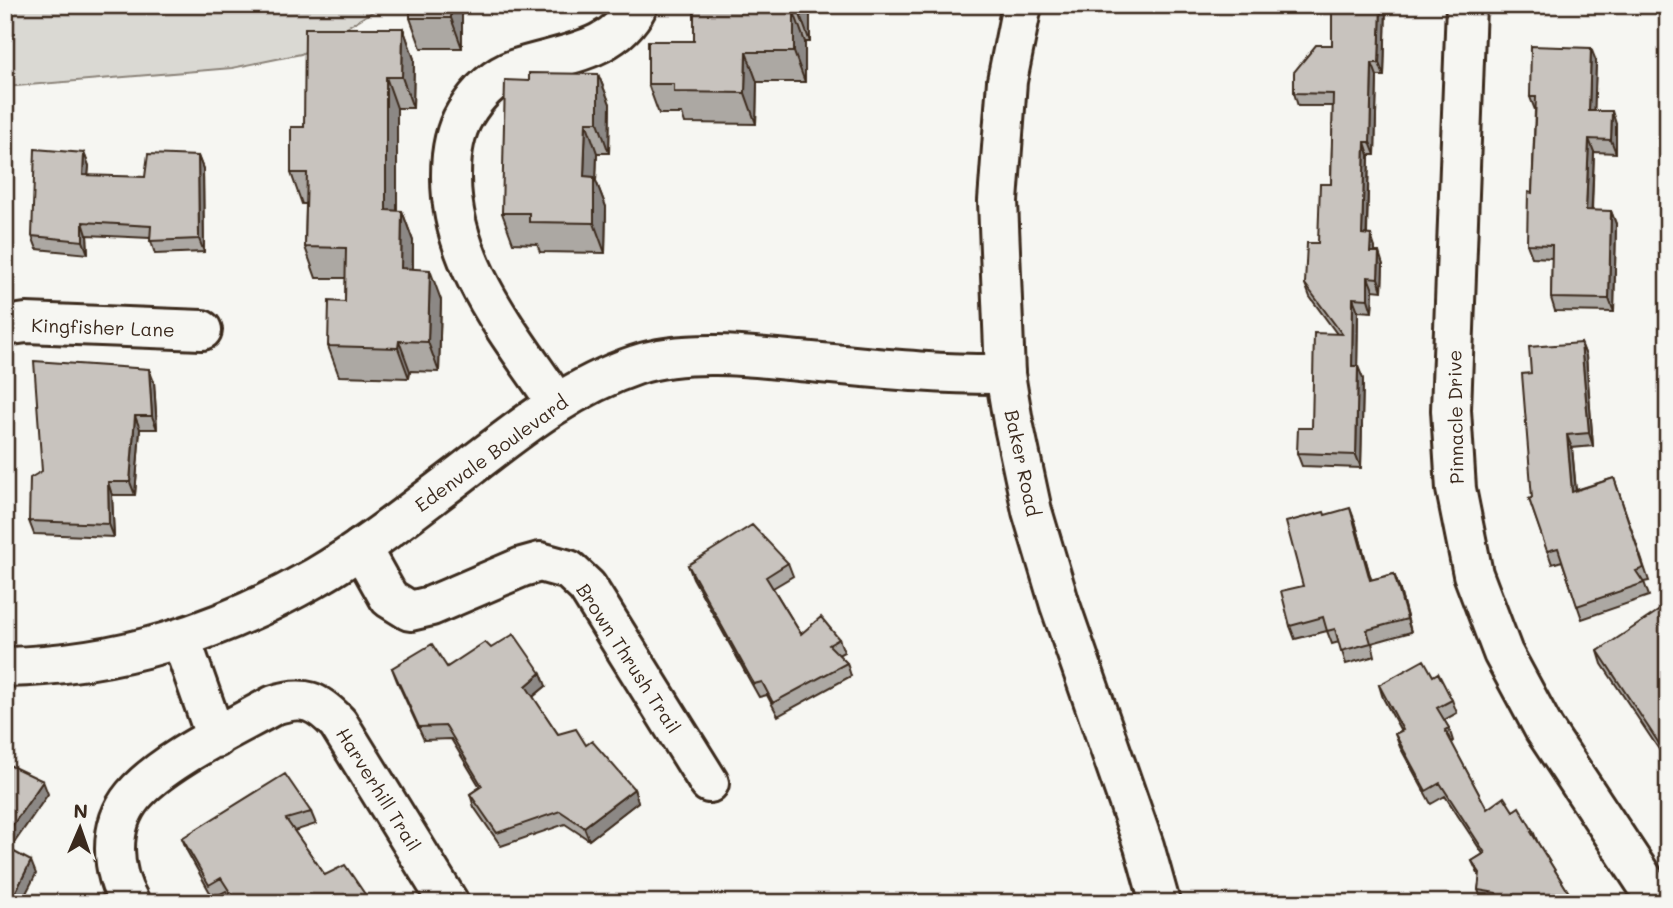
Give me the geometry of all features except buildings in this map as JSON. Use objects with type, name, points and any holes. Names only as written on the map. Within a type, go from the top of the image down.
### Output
[{"type":"street","points":[[556,402],[481,290],[465,257],[455,223],[451,194],[452,156],[459,124],[475,99],[493,81],[514,70],[581,52],[610,38],[632,17],[638,5]]},
{"type":"street","name":"Baker Road","points":[[1022,5],[1007,81],[998,201],[1005,374],[1032,511],[1060,605],[1144,846],[1160,903]]},
{"type":"street","name":"Pinnacle Drive","points":[[1465,5],[1451,410],[1456,489],[1473,574],[1503,653],[1544,729],[1659,903]]},
{"type":"street","name":"Kingfisher Lane","points":[[5,326],[26,323],[202,330]]},
{"type":"street","name":"Edenvale Boulevard","points":[[5,667],[113,656],[181,639],[257,608],[317,577],[361,548],[556,402],[595,380],[640,363],[690,356],[737,355],[961,375],[1005,374]]},
{"type":"street","name":"Brown Thrush Trail","points":[[361,548],[389,598],[410,611],[431,606],[540,562],[569,570],[587,587],[709,783]]},
{"type":"street","points":[[181,639],[216,738]]},
{"type":"street","name":"Harverhill Trail","points":[[130,903],[117,871],[114,846],[119,822],[131,797],[153,776],[274,705],[292,699],[308,701],[324,708],[338,723],[449,903]]},
{"type":"shaded area","points":[[5,5],[384,5],[301,54],[232,68],[5,87]]}]
